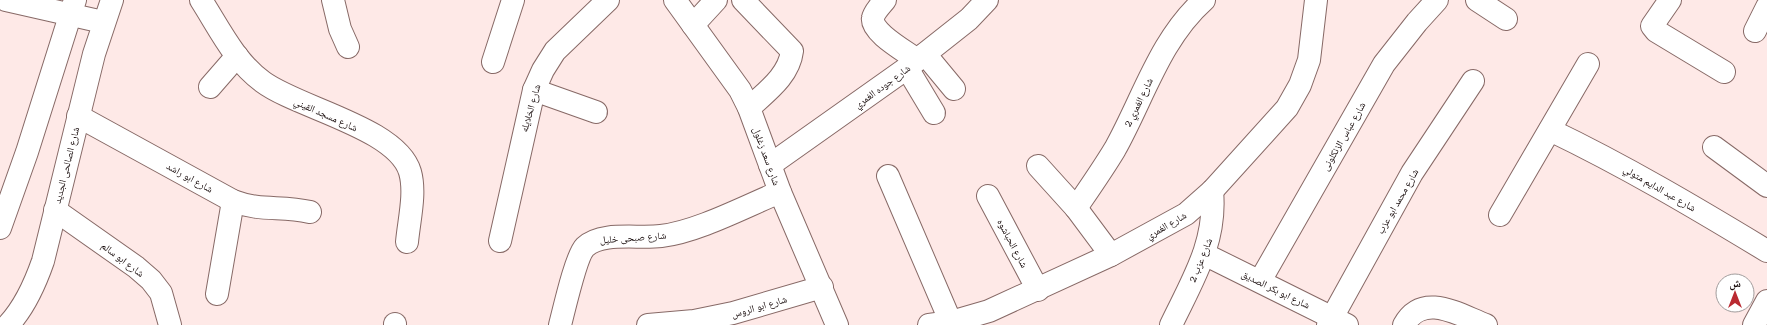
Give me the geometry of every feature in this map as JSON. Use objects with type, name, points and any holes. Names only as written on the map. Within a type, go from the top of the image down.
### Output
[{"type":"street","points":[[6,0],[72,7],[104,22]]},
{"type":"street","name":"شارع الصالحى الجديد","points":[[8,325],[25,302],[36,282],[43,261],[78,116],[104,22],[112,0]]},
{"type":"street","name":"شارع مسجد القيني","points":[[201,0],[237,56],[262,82],[280,93],[349,122],[376,137],[400,155],[406,163],[412,183],[407,242]]},
{"type":"street","points":[[333,0],[340,28],[348,47]]},
{"type":"street","points":[[493,62],[513,0]]},
{"type":"street","name":"شارع الخلايله","points":[[500,241],[534,90],[543,70],[555,51],[608,0]]},
{"type":"street","name":"شارع سعد زغلول","points":[[675,0],[740,90],[749,108],[780,192],[822,287],[836,325]]},
{"type":"street","points":[[693,25],[716,0]]},
{"type":"street","points":[[743,0],[792,51],[787,66],[778,81],[749,108]]},
{"type":"street","points":[[885,0],[872,20],[874,26],[881,34],[954,89]]},
{"type":"street","name":"شارع جوده الغمري","points":[[770,165],[916,61],[969,19],[987,0]]},
{"type":"street","name":"شارع الغمري 2","points":[[1076,208],[1115,149],[1165,47],[1193,10],[1204,0]]},
{"type":"street","name":"شارع الغمري","points":[[929,325],[951,323],[989,311],[1038,290],[1111,255],[1186,214],[1212,191],[1287,108],[1300,86],[1309,60],[1316,0]]},
{"type":"street","name":"شارع عباس الزنكلونى","points":[[1260,281],[1384,64],[1417,22],[1437,0]]},
{"type":"street","points":[[1477,0],[1506,19]]},
{"type":"street","points":[[1670,0],[1652,26],[1656,31],[1724,72]]},
{"type":"street","points":[[0,228],[28,152],[72,7]]},
{"type":"street","points":[[1755,30],[1767,7]]},
{"type":"street","points":[[210,88],[237,56]]},
{"type":"street","points":[[916,61],[934,113]]},
{"type":"street","points":[[1500,215],[1588,64]]},
{"type":"street","name":"شارع محمد ابو عزب","points":[[1336,322],[1412,172],[1473,81]]},
{"type":"street","points":[[534,90],[596,112]]},
{"type":"street","name":"شارع ابو راشد","points":[[78,116],[233,201],[248,207],[264,209],[285,208],[310,212]]},
{"type":"street","name":"شارع عبد الدايم متولي","points":[[1550,130],[1606,157],[1669,192],[1767,251]]},
{"type":"street","points":[[1714,147],[1767,186]]},
{"type":"street","points":[[1038,166],[1076,208],[1111,255]]},
{"type":"street","points":[[888,176],[951,323]]},
{"type":"street","name":"شارع عزب 2","points":[[1171,325],[1204,254],[1213,223],[1212,191]]},
{"type":"street","name":"شارع صبحى خليل","points":[[560,325],[578,261],[583,249],[592,241],[603,238],[640,238],[679,233],[780,192]]},
{"type":"street","name":"شارع الحباشوه","points":[[988,196],[1038,290]]},
{"type":"street","points":[[217,294],[233,201]]},
{"type":"street","name":"شارع ابو سالم","points":[[55,210],[136,267],[151,280],[161,293],[170,325]]},
{"type":"street","name":"شارع ابو بكر الصديق","points":[[1204,254],[1260,281],[1336,322]]},
{"type":"street","name":"شارع ابو الروس","points":[[648,325],[694,321],[733,313],[822,287]]},
{"type":"street","points":[[1754,325],[1767,301]]},
{"type":"street","points":[[1406,321],[1419,309],[1432,307],[1486,325]]}]
